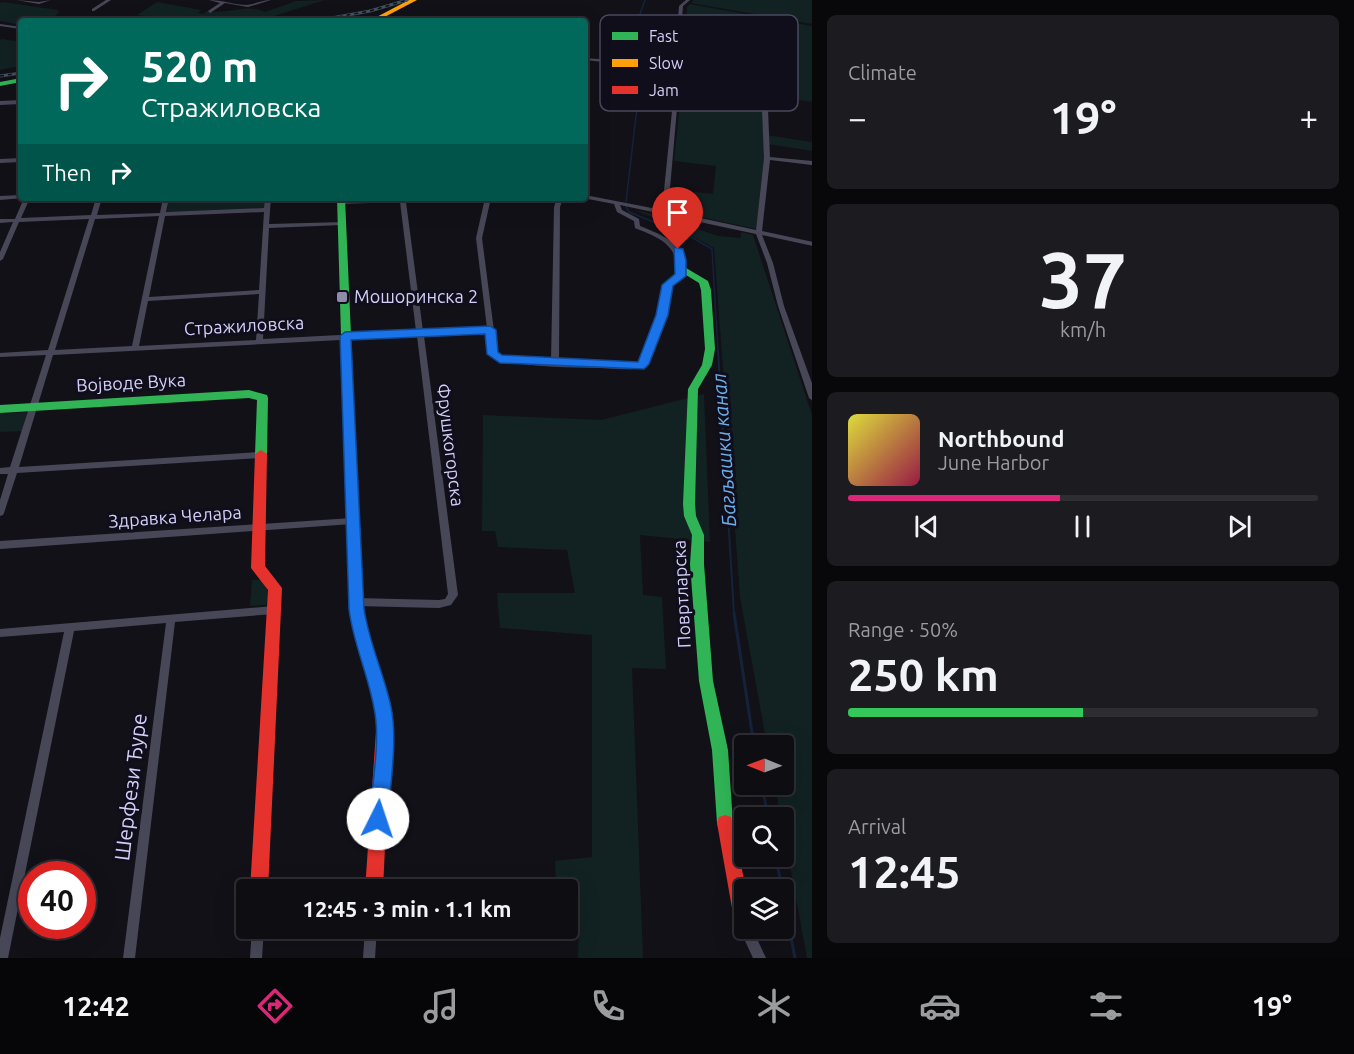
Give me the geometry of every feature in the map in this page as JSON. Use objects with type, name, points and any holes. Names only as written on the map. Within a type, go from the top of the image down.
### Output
[{"type":"street","points":[[18,0],[39,3],[49,0]]},
{"type":"street","points":[[93,10],[109,0]]},
{"type":"street","points":[[211,0],[243,5],[269,0]]},
{"type":"street","points":[[378,18],[414,0]]},
{"type":"street","points":[[680,15],[681,6],[688,0]]},
{"type":"street","points":[[210,12],[226,1]]},
{"type":"street","points":[[0,25],[18,28]]},
{"type":"street","points":[[0,84],[18,81]]},
{"type":"street","points":[[0,103],[18,102]]},
{"type":"street","points":[[665,212],[674,111]]},
{"type":"street","points":[[765,111],[767,158],[759,232],[812,396]]},
{"type":"street","points":[[767,158],[812,163]]},
{"type":"street","points":[[0,161],[18,160]]},
{"type":"street","points":[[0,198],[18,197]]},
{"type":"street","points":[[588,197],[812,244]]},
{"type":"street","points":[[0,259],[26,201]]},
{"type":"street","points":[[0,513],[98,201]]},
{"type":"street","points":[[135,347],[165,201]]},
{"type":"street","points":[[259,341],[268,201]]},
{"type":"street","points":[[341,201],[356,602],[358,623],[383,708],[385,725],[375,879]]},
{"type":"street","name":"Фрушкогорска","points":[[356,602],[439,604],[452,598],[403,201]]},
{"type":"street","points":[[487,201],[479,238],[492,354],[502,359],[635,366],[643,364],[662,315],[668,285],[683,272]]},
{"type":"street","points":[[555,362],[557,207],[559,201]]},
{"type":"street","name":"Повртларска","points":[[616,202],[619,212],[635,219],[637,226],[675,247],[679,253],[683,272],[705,283],[709,356],[707,366],[697,378],[693,390],[688,483],[690,516],[699,535],[696,558],[705,681],[720,750],[722,809],[736,879]]},
{"type":"street","points":[[0,221],[268,210]]},
{"type":"street","points":[[267,225],[342,223]]},
{"type":"street","points":[[145,299],[262,292]]},
{"type":"street","name":"Стражиловска","points":[[0,355],[490,330]]},
{"type":"street","name":"Војводе Вука","points":[[0,410],[255,394],[263,398],[262,455]]},
{"type":"street","points":[[0,471],[262,455],[258,568],[275,588],[261,879]]},
{"type":"street","name":"Здравка Челара","points":[[0,545],[352,521]]},
{"type":"street","points":[[0,633],[274,610]]},
{"type":"street","name":"Шерфези Ђуре","points":[[129,958],[171,620]]},
{"type":"street","points":[[2,958],[70,628]]},
{"type":"street","points":[[256,958],[257,939]]},
{"type":"street","points":[[369,958],[370,939]]},
{"type":"street","name":"Повртларска","points":[[751,939],[760,958]]},
{"type":"shaded area","points":[[325,0],[268,18],[142,18],[144,16],[137,15],[157,2],[201,10],[198,13],[203,14],[207,11],[222,12],[244,9],[265,12],[296,1]]},
{"type":"shaded area","points":[[694,0],[812,0],[812,24],[798,22],[798,15],[760,15],[691,3]]},
{"type":"shaded area","points":[[0,3],[58,10],[59,12],[53,18],[18,18],[18,24],[0,21]]},
{"type":"shaded area","points":[[690,4],[751,15],[687,15],[687,7]]},
{"type":"shaded area","points":[[798,23],[812,26],[812,102],[798,100]]},
{"type":"shaded area","points":[[0,40],[18,42],[18,67],[0,70]]},
{"type":"shaded area","points":[[679,111],[764,111],[763,127],[766,143],[756,229],[673,211],[675,190],[713,194],[716,166],[674,161]]},
{"type":"shaded area","points":[[766,135],[812,142],[812,151],[768,144]]},
{"type":"shaded area","points":[[169,201],[264,201],[264,208],[167,212]]},
{"type":"shaded area","points":[[634,210],[696,223],[698,229],[718,236],[741,238],[741,232],[753,235],[812,415],[812,958],[807,958],[790,867],[794,867],[794,807],[779,807],[777,795],[794,795],[794,735],[765,735],[740,597],[714,248],[674,226]]},
{"type":"shaded area","points":[[704,394],[710,542],[640,535],[643,595],[662,597],[666,669],[632,668],[643,958],[578,958],[578,879],[556,879],[555,861],[592,857],[592,635],[500,628],[497,593],[575,593],[567,550],[498,547],[495,531],[482,531],[483,415],[601,420]]},
{"type":"shaded area","points":[[27,412],[22,431],[0,432],[0,414]]},
{"type":"shaded area","points":[[252,580],[263,580],[265,583],[268,595],[266,605],[250,606]]},
{"type":"waterway","name":"Багљашки канал","points":[[640,15],[645,0]]},
{"type":"waterway","name":"Багљашки канал","points":[[626,202],[637,111]]},
{"type":"waterway","name":"Багљашки канал","points":[[626,207],[629,212],[693,238],[712,249],[718,352]]},
{"type":"waterway","name":"Багљашки канал","points":[[718,351],[734,614]]},
{"type":"waterway","name":"Багљашки канал","points":[[734,613],[752,735]]},
{"type":"waterway","name":"Багљашки канал","points":[[764,795],[766,807]]},
{"type":"waterway","name":"Багљашки канал","points":[[778,867],[780,879]]},
{"type":"waterway","name":"Багљашки канал","points":[[791,939],[795,958]]},
{"type":"railway","points":[[332,18],[370,11],[407,0]]},
{"type":"railway","points":[[0,76],[18,73]]},
{"type":"traffic: fast","points":[[0,84],[18,81]]},
{"type":"traffic: fast","points":[[341,201],[356,609],[384,717]]},
{"type":"traffic: fast","points":[[681,268],[703,281],[706,290],[710,349],[707,365],[693,389],[689,504],[690,516],[698,535],[697,564],[706,681],[720,750],[725,823]]},
{"type":"traffic: fast","points":[[0,409],[249,394],[263,398],[261,454]]},
{"type":"traffic: slow","points":[[378,18],[414,0]]},
{"type":"traffic: jam","points":[[260,879],[275,588],[258,568],[261,454]]},
{"type":"traffic: jam","points":[[375,879],[384,717]]},
{"type":"traffic: jam","points":[[725,823],[735,879]]},
{"type":"place","name":"Мошоринска 2","points":[[342,297]]},
{"type":"route","points":[[378,819],[385,725],[383,708],[356,609],[345,336],[490,330],[492,354],[500,359],[639,366],[643,364],[662,315],[669,282],[680,276],[681,260],[678,249]]}]
